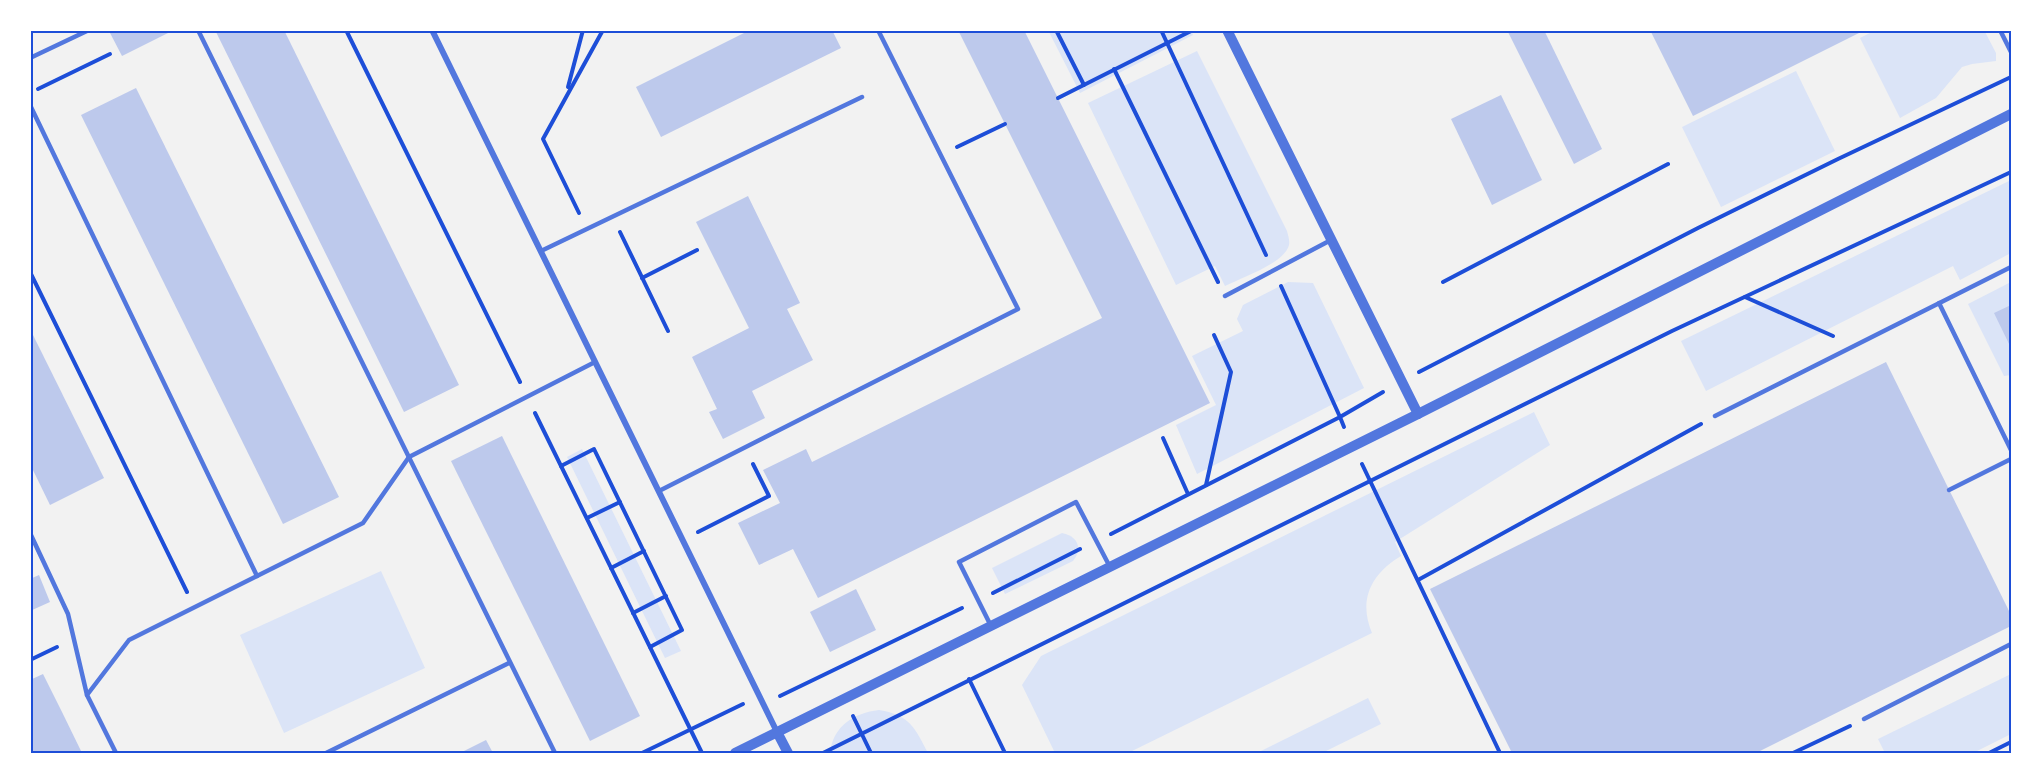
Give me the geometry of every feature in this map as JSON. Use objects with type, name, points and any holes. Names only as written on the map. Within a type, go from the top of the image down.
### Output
[{"type":"street","points":[[432,30],[788,753]]},
{"type":"street","points":[[1227,30],[1418,414]]},
{"type":"street","points":[[735,753],[1418,414],[2011,114]]},
{"type":"lane","points":[[30,58],[89,30]]},
{"type":"lane","points":[[198,30],[555,753]]},
{"type":"lane","points":[[659,491],[1018,309],[878,30]]},
{"type":"lane","points":[[2000,30],[2011,52]]},
{"type":"lane","points":[[541,251],[862,97]]},
{"type":"lane","points":[[30,105],[257,576]]},
{"type":"lane","points":[[1224,296],[1331,240]]},
{"type":"lane","points":[[1715,416],[2011,267]]},
{"type":"lane","points":[[1939,303],[2011,450]]},
{"type":"lane","points":[[87,695],[129,640],[363,523],[410,457],[596,362]]},
{"type":"lane","points":[[1949,490],[2011,459]]},
{"type":"lane","points":[[991,626],[959,562],[1076,502],[1110,567]]},
{"type":"lane","points":[[30,533],[68,614],[87,695],[116,753]]},
{"type":"lane","points":[[1864,719],[2011,644]]},
{"type":"lane","points":[[326,753],[509,663]]},
{"type":"path","points":[[567,94],[583,30]]},
{"type":"path","points":[[586,229],[543,139],[603,30]]},
{"type":"path","points":[[1056,30],[1084,85]]},
{"type":"path","points":[[1161,30],[1274,270],[1353,446],[1500,753]]},
{"type":"path","points":[[1058,98],[1192,30]]},
{"type":"path","points":[[30,93],[110,54]]},
{"type":"path","points":[[1114,69],[1224,296]]},
{"type":"path","points":[[642,753],[740,705],[779,696],[978,600],[1340,417],[1402,382],[1689,233],[2011,77]]},
{"type":"path","points":[[940,156],[1005,124]]},
{"type":"path","points":[[1443,282],[1668,164]]},
{"type":"path","points":[[823,753],[1672,331],[2011,172]]},
{"type":"path","points":[[613,216],[668,331]]},
{"type":"path","points":[[642,278],[697,250]]},
{"type":"path","points":[[30,272],[194,607]]},
{"type":"path","points":[[1745,297],[1856,346]]},
{"type":"path","points":[[1206,485],[1231,372],[1214,335]]},
{"type":"path","points":[[1418,580],[1715,416]]},
{"type":"path","points":[[1163,438],[1188,494]]},
{"type":"path","points":[[683,540],[769,496],[744,448]]},
{"type":"path","points":[[561,466],[594,449],[682,630],[650,647]]},
{"type":"path","points":[[587,518],[620,502]]},
{"type":"path","points":[[611,568],[644,551]]},
{"type":"path","points":[[633,613],[666,597]]},
{"type":"path","points":[[30,660],[74,639]]},
{"type":"path","points":[[969,679],[1005,753]]},
{"type":"path","points":[[1792,753],[1864,719]]},
{"type":"path","points":[[1989,753],[2011,742]]},
{"type":"shaded area","points":[[1048,30],[1191,30],[1193,35],[1080,93]]},
{"type":"shaded area","points":[[1876,30],[1984,30],[1996,53],[1996,61],[1962,67],[1936,98],[1900,118],[1860,38]]},
{"type":"shaded area","points":[[1197,51],[1287,231],[1289,240],[1286,252],[1280,258],[1225,286],[1215,266],[1176,285],[1088,103]]},
{"type":"shaded area","points":[[1796,71],[1835,151],[1721,207],[1682,127]]},
{"type":"shaded area","points":[[2011,180],[2011,253],[1960,280],[1953,266],[1706,391],[1681,341]]},
{"type":"shaded area","points":[[1288,282],[1313,283],[1364,388],[1197,474],[1176,425],[1216,405],[1192,356],[1243,331],[1237,319],[1243,305]]},
{"type":"shaded area","points":[[2011,282],[2011,375],[2004,376],[1968,304]]},
{"type":"shaded area","points":[[1534,412],[1550,445],[1395,542],[1401,556],[1382,571],[1370,589],[1367,599],[1366,610],[1372,633],[1128,753],[1055,753],[1022,685],[1041,656]]},
{"type":"shaded area","points":[[582,449],[681,651],[665,658],[567,457]]},
{"type":"shaded area","points":[[1062,533],[1072,537],[1077,544],[1078,552],[1073,561],[1005,594],[992,568]]},
{"type":"shaded area","points":[[381,571],[425,668],[284,733],[240,635]]},
{"type":"shaded area","points":[[2011,674],[2011,734],[1973,753],[1885,753],[1878,739]]},
{"type":"shaded area","points":[[1368,698],[1381,724],[1322,753],[1257,753]]},
{"type":"shaded area","points":[[879,710],[905,719],[915,730],[928,753],[830,753],[835,735],[846,722],[861,714]]},
{"type":"building","points":[[174,30],[122,56],[109,31]]},
{"type":"building","points":[[215,30],[284,30],[459,385],[404,412]]},
{"type":"building","points":[[750,30],[832,30],[841,48],[661,137],[636,87]]},
{"type":"building","points":[[958,30],[1024,30],[1210,403],[818,598],[793,549],[759,565],[738,523],[780,503],[763,470],[806,449],[812,462],[1102,318]]},
{"type":"building","points":[[1507,30],[1544,30],[1602,149],[1574,164]]},
{"type":"building","points":[[1650,30],[1865,30],[1693,116]]},
{"type":"building","points":[[136,88],[339,497],[283,524],[81,115]]},
{"type":"building","points":[[1501,95],[1542,180],[1492,205],[1451,119]]},
{"type":"building","points":[[748,196],[800,303],[787,309],[813,360],[752,391],[765,418],[723,439],[709,412],[717,409],[692,357],[749,328],[696,222]]},
{"type":"building","points":[[2011,305],[2011,348],[1994,313]]},
{"type":"building","points":[[30,329],[104,478],[50,505],[30,464]]},
{"type":"building","points":[[1886,362],[2011,615],[2011,626],[1756,753],[1512,753],[1430,589]]},
{"type":"building","points":[[502,436],[640,716],[590,741],[451,461]]},
{"type":"building","points":[[39,575],[50,602],[30,611],[30,579]]},
{"type":"building","points":[[856,589],[876,630],[830,652],[810,612]]},
{"type":"building","points":[[43,674],[82,753],[30,753],[30,680]]},
{"type":"building","points":[[486,740],[493,753],[460,753]]}]
